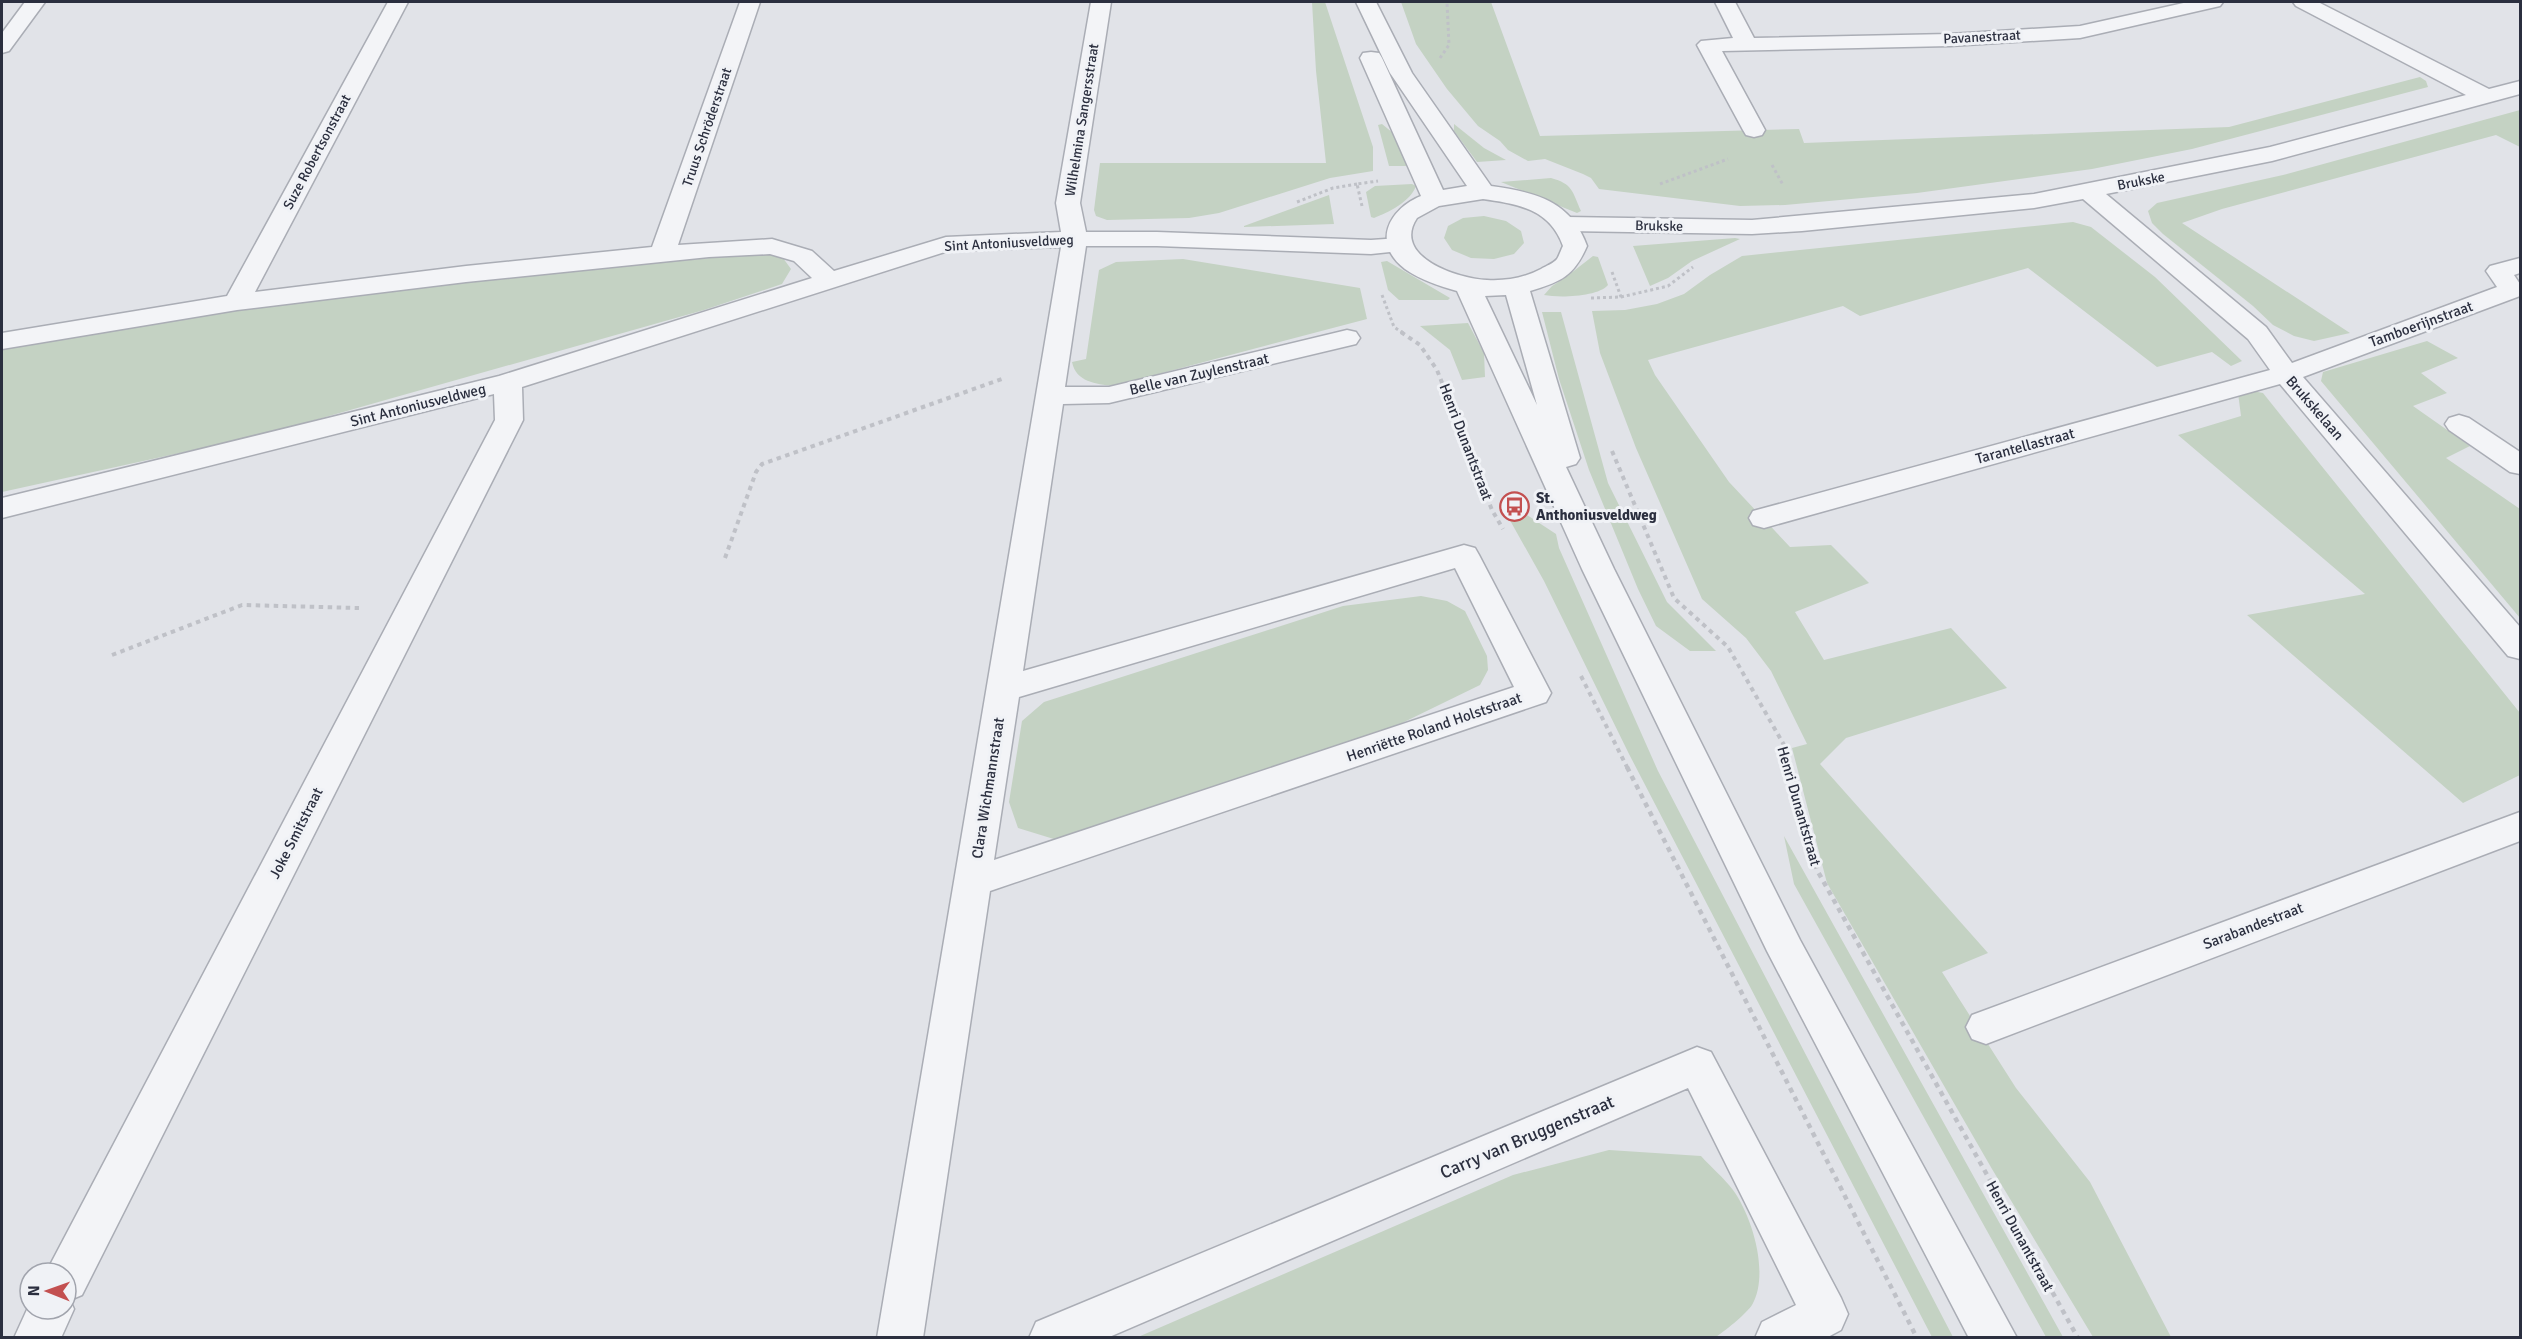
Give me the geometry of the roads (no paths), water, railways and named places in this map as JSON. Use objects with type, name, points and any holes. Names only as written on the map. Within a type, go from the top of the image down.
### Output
[{"type":"street","points":[[2,47],[35,2]]},
{"type":"street","name":"Suze Robertsonstraat","points":[[237,302],[398,2]]},
{"type":"street","name":"Truus Schröderstraat","points":[[663,252],[750,2]]},
{"type":"street","name":"Wilhelmina Sangersstraat","points":[[1075,239],[1068,203],[1101,2]]},
{"type":"street","points":[[1364,2],[1401,73],[1483,192]]},
{"type":"street","points":[[1364,2],[1369,55],[1435,199]]},
{"type":"street","points":[[1725,2],[1748,44]]},
{"type":"street","name":"Pavanestraat","points":[[1754,130],[1708,45],[1950,40],[2080,32],[2213,2]]},
{"type":"street","points":[[2303,2],[2486,96]]},
{"type":"street","name":"Brukske","points":[[1571,235],[1802,224],[1933,213],[2034,201],[2272,154],[2520,87]]},
{"type":"street","name":"Brukskelaan","points":[[2088,191],[2257,333],[2286,374],[2520,648]]},
{"type":"street","points":[[1483,192],[1527,201],[1546,208],[1571,235],[1567,264],[1546,278],[1516,286],[1468,286],[1436,277],[1412,262],[1399,237],[1406,217],[1418,206],[1435,199],[1459,193],[1483,192]]},
{"type":"street","name":"Sint Antoniusveldweg","points":[[2,508],[508,382],[946,244],[1075,239],[1158,239],[1371,247],[1399,237]]},
{"type":"street","name":"Clara Wichmannstraat","points":[[900,1338],[1075,239]]},
{"type":"street","points":[[2,341],[237,302],[663,252],[772,246],[803,256],[830,280]]},
{"type":"street","name":"Tamboerijnstraat","points":[[2286,374],[2512,290],[2499,271],[2520,265]]},
{"type":"street","points":[[1468,286],[1598,569],[1786,951],[1994,1338]]},
{"type":"street","points":[[1516,286],[1598,569]]},
{"type":"street","name":"Belle van Zuylenstraat","points":[[1049,396],[1109,395],[1347,339]]},
{"type":"street","name":"Tarantellastraat","points":[[1764,518],[2286,374]]},
{"type":"street","name":"Joke Smitstraat","points":[[76,1261],[508,420],[508,382]]},
{"type":"street","points":[[2459,424],[2520,465]]},
{"type":"street","name":"Henriëtte Roland Holststraat","points":[[973,882],[1533,693],[1464,555],[1004,689]]},
{"type":"street","name":"Sarabandestraat","points":[[1986,1027],[2520,826]]},
{"type":"street","name":"Carry van Bruggenstraat","points":[[1052,1338],[1697,1065],[1824,1314],[1778,1338]]},
{"type":"street","points":[[37,1338],[45,1321]]},
{"type":"place","name":"St. Anthoniusveldweg","points":[[1515,507]]}]
